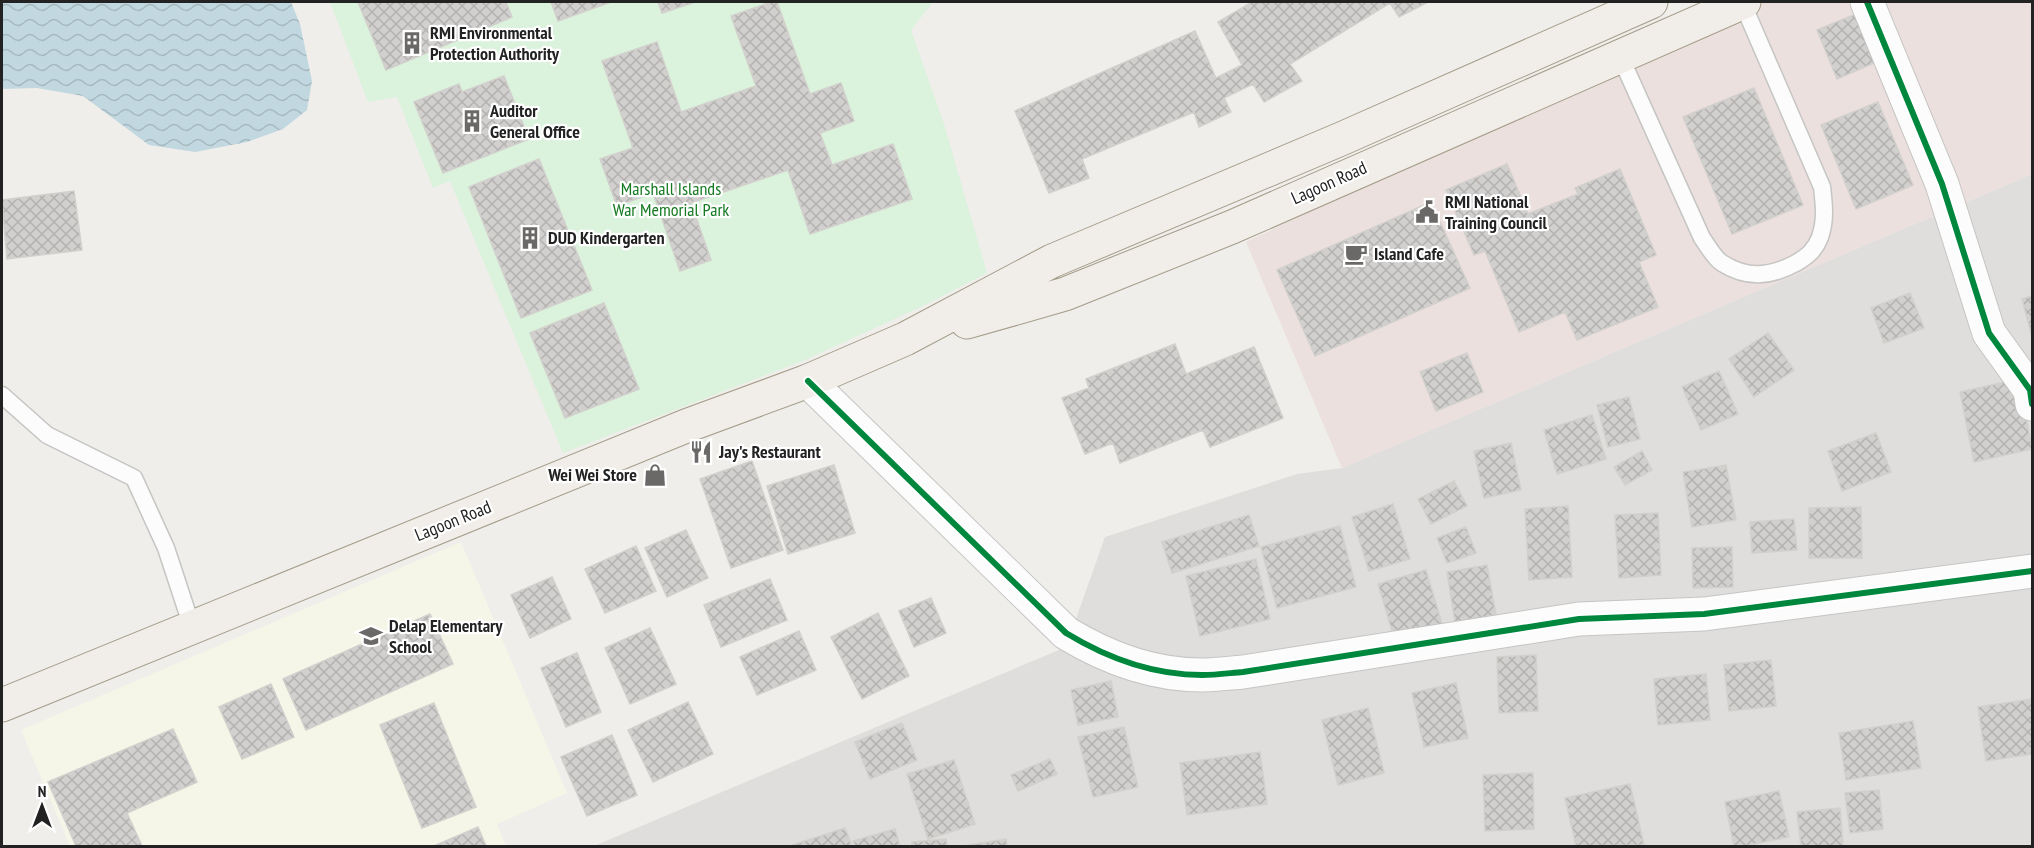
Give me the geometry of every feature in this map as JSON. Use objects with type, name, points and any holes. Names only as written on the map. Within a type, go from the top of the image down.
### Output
[{"type":"main road","name":"Lagoon Road","points":[[2,705],[686,426],[808,381],[905,339],[1052,261],[1341,139],[1650,2]]},
{"type":"main road","name":"Lagoon Road","points":[[905,339],[1065,294],[1232,226],[1743,2]]},
{"type":"street","points":[[1867,2],[1942,184],[1989,333],[2030,390],[2032,404]]},
{"type":"street","points":[[808,381],[1066,633],[1116,658],[1157,670],[1200,675],[1244,672],[1579,619],[1704,614],[2032,572]]},
{"type":"lane","points":[[1620,56],[1702,238],[1720,262],[1742,273],[1765,275],[1783,270],[1811,254],[1820,236],[1825,214],[1822,187],[1743,2]]},
{"type":"lane","points":[[2,394],[47,435],[134,478],[166,548],[192,627]]},
{"type":"shaded area","points":[[1752,2],[2032,2],[2032,174],[1342,468],[1246,242]]},
{"type":"shaded area","points":[[2032,174],[2032,846],[594,846],[1066,647],[1105,537],[1297,474],[1342,468]]},
{"type":"shaded area","name":"Delap Elementary School","points":[[461,542],[567,793],[497,824],[506,846],[70,846],[21,730]]},
{"type":"green space","name":"Marshall Islands War Memorial Park","points":[[330,2],[933,2],[911,30],[944,124],[987,273],[925,305],[805,360],[563,453],[450,181],[433,188],[397,97],[368,102]]},
{"type":"water","points":[[2,2],[291,2],[300,24],[312,81],[307,110],[283,129],[247,142],[195,152],[149,145],[83,96],[37,88],[2,89]]},
{"type":"building","name":"RMI Environmental Protection Authority","points":[[358,2],[506,2],[512,17],[386,70]]},
{"type":"building","points":[[551,2],[611,2],[558,21]]},
{"type":"building","points":[[658,2],[695,2],[662,13]]},
{"type":"building","points":[[777,2],[810,94],[841,83],[854,121],[820,133],[832,165],[893,144],[912,199],[810,234],[788,170],[691,203],[711,260],[680,271],[653,193],[617,206],[600,159],[633,148],[602,61],[657,42],[681,112],[756,86],[731,16]]},
{"type":"building","points":[[1252,2],[1428,2],[1399,17],[1390,3],[1290,64],[1302,81],[1264,102],[1253,84],[1224,98],[1231,112],[1199,127],[1194,112],[1082,159],[1089,178],[1049,193],[1015,111],[1195,31],[1216,78],[1242,65],[1218,22]]},
{"type":"building","points":[[1856,14],[1876,62],[1837,79],[1817,30]]},
{"type":"building","name":"Auditor General Office","points":[[504,76],[529,139],[443,173],[414,102],[459,84],[462,92]]},
{"type":"building","points":[[1754,88],[1803,205],[1732,234],[1683,117]]},
{"type":"building","points":[[1878,102],[1913,185],[1856,209],[1821,125]]},
{"type":"building","name":"DUD Kindergarten","points":[[539,159],[592,290],[521,318],[469,187]]},
{"type":"building","points":[[1507,164],[1528,214],[1578,194],[1575,188],[1620,169],[1656,255],[1639,262],[1658,307],[1577,340],[1565,312],[1519,332],[1485,251],[1474,255],[1446,190]]},
{"type":"building","points":[[74,191],[82,250],[7,259],[2,200]]},
{"type":"building","points":[[1431,202],[1470,288],[1315,356],[1277,270]]},
{"type":"building","points":[[1910,293],[1924,328],[1884,343],[1871,308]]},
{"type":"building","points":[[2032,296],[2032,337],[2022,299]]},
{"type":"building","points":[[604,303],[639,389],[565,418],[530,333]]},
{"type":"building","points":[[1768,333],[1794,370],[1754,397],[1729,359]]},
{"type":"building","points":[[1175,344],[1186,374],[1254,347],[1283,418],[1210,447],[1203,430],[1120,463],[1113,443],[1085,454],[1062,398],[1089,388],[1086,379]]},
{"type":"building","points":[[1467,353],[1483,392],[1436,411],[1420,372]]},
{"type":"building","points":[[1719,371],[1738,414],[1701,430],[1682,387]]},
{"type":"building","points":[[2019,379],[2032,449],[1974,462],[1960,392]]},
{"type":"building","points":[[1629,397],[1640,439],[1608,447],[1597,405]]},
{"type":"building","points":[[1592,415],[1606,459],[1557,474],[1544,430]]},
{"type":"building","points":[[1876,433],[1891,472],[1842,491],[1828,451]]},
{"type":"building","points":[[1511,443],[1521,490],[1484,498],[1474,451]]},
{"type":"building","points":[[1642,451],[1652,470],[1625,485],[1614,467]]},
{"type":"building","points":[[752,461],[783,550],[731,568],[700,479]]},
{"type":"building","points":[[834,465],[855,533],[788,554],[767,486]]},
{"type":"building","points":[[1726,465],[1736,520],[1692,527],[1683,472]]},
{"type":"building","points":[[1454,481],[1467,506],[1431,524],[1418,499]]},
{"type":"building","points":[[1393,504],[1410,559],[1369,571],[1352,517]]},
{"type":"building","points":[[1568,506],[1572,577],[1529,580],[1525,509]]},
{"type":"building","points":[[1861,507],[1862,558],[1809,558],[1809,508]]},
{"type":"building","points":[[1658,513],[1661,575],[1619,578],[1615,515]]},
{"type":"building","points":[[1249,515],[1259,546],[1172,573],[1162,542]]},
{"type":"building","points":[[1794,519],[1797,550],[1752,553],[1750,522]]},
{"type":"building","points":[[1340,526],[1356,587],[1277,608],[1261,547]]},
{"type":"building","points":[[1466,527],[1476,553],[1447,563],[1437,538]]},
{"type":"building","points":[[686,530],[708,578],[667,597],[645,548]]},
{"type":"building","points":[[636,546],[656,591],[605,613],[585,569]]},
{"type":"building","points":[[1732,547],[1733,587],[1693,588],[1692,548]]},
{"type":"building","points":[[1256,559],[1270,619],[1200,636],[1186,576]]},
{"type":"building","points":[[1487,565],[1496,615],[1455,622],[1447,572]]},
{"type":"building","points":[[1426,570],[1443,627],[1395,641],[1378,584]]},
{"type":"building","points":[[552,577],[571,619],[530,638],[511,595]]},
{"type":"building","points":[[770,579],[787,620],[721,647],[704,605]]},
{"type":"building","points":[[931,598],[946,633],[914,647],[899,611]]},
{"type":"building","points":[[878,613],[909,676],[862,699],[831,637]]},
{"type":"building","points":[[430,614],[453,664],[306,730],[283,679]]},
{"type":"building","points":[[650,628],[676,684],[630,704],[605,648]]},
{"type":"building","points":[[799,631],[816,670],[757,695],[740,657]]},
{"type":"building","points":[[577,653],[601,712],[566,727],[541,668]]},
{"type":"building","points":[[1536,655],[1538,711],[1499,713],[1497,657]]},
{"type":"building","points":[[1771,660],[1776,706],[1729,711],[1724,665]]},
{"type":"building","points":[[1706,674],[1710,720],[1658,725],[1654,679]]},
{"type":"building","points":[[1111,681],[1118,717],[1078,725],[1071,690]]},
{"type":"building","points":[[1456,683],[1468,738],[1424,747],[1412,693]]},
{"type":"building","points":[[271,684],[294,737],[242,759],[219,707]]},
{"type":"building","points":[[2032,699],[2032,754],[1986,761],[1978,707]]},
{"type":"building","points":[[688,702],[713,754],[653,782],[628,730]]},
{"type":"building","points":[[434,703],[476,807],[422,828],[380,725]]},
{"type":"building","points":[[1368,708],[1384,773],[1338,785],[1322,720]]},
{"type":"building","points":[[1913,721],[1921,768],[1846,780],[1839,733]]},
{"type":"building","points":[[902,723],[917,760],[870,779],[855,742]]},
{"type":"building","points":[[1124,727],[1138,787],[1093,797],[1078,737]]},
{"type":"building","points":[[173,729],[197,782],[127,813],[142,846],[76,846],[48,782]]},
{"type":"building","points":[[612,735],[637,795],[587,816],[561,757]]},
{"type":"building","points":[[1260,752],[1267,804],[1187,815],[1180,763]]},
{"type":"building","points":[[1050,759],[1057,774],[1018,791],[1011,775]]},
{"type":"building","points":[[954,760],[975,824],[928,839],[907,774]]},
{"type":"building","points":[[1533,773],[1534,829],[1485,831],[1483,775]]},
{"type":"building","points":[[1630,784],[1644,845],[1576,846],[1565,798]]},
{"type":"building","points":[[1879,790],[1883,829],[1850,833],[1845,793]]},
{"type":"building","points":[[1779,791],[1789,837],[1734,846],[1725,802]]},
{"type":"building","points":[[1840,808],[1843,846],[1801,846],[1797,812]]},
{"type":"building","points":[[478,827],[486,846],[434,846]]},
{"type":"building","points":[[845,828],[852,846],[792,845]]},
{"type":"building","points":[[895,829],[900,846],[855,846],[853,841]]},
{"type":"building","points":[[946,839],[947,846],[912,846],[912,842]]},
{"type":"building","points":[[1006,839],[1007,846],[963,846]]},
{"type":"cycle path","points":[[1867,2],[1942,184],[1989,333],[2030,390],[2032,404]]},
{"type":"cycle path","points":[[808,381],[1066,633],[1114,657],[1166,672],[1202,675],[1243,672],[1579,619],[1704,614],[2032,571]]},
{"type":"place","name":"RMI Environmental Protection Authority","points":[[412,43]]},
{"type":"place","name":"Auditor General Office","points":[[472,121]]},
{"type":"place","name":"RMI National Training Council","points":[[1427,212]]},
{"type":"place","name":"DUD Kindergarten","points":[[530,238]]},
{"type":"place","name":"Island Cafe","points":[[1356,254]]},
{"type":"place","name":"Jay's Restaurant","points":[[701,452]]},
{"type":"place","name":"Wei Wei Store","points":[[655,475]]},
{"type":"place","name":"Delap Elementary School","points":[[371,636]]}]
